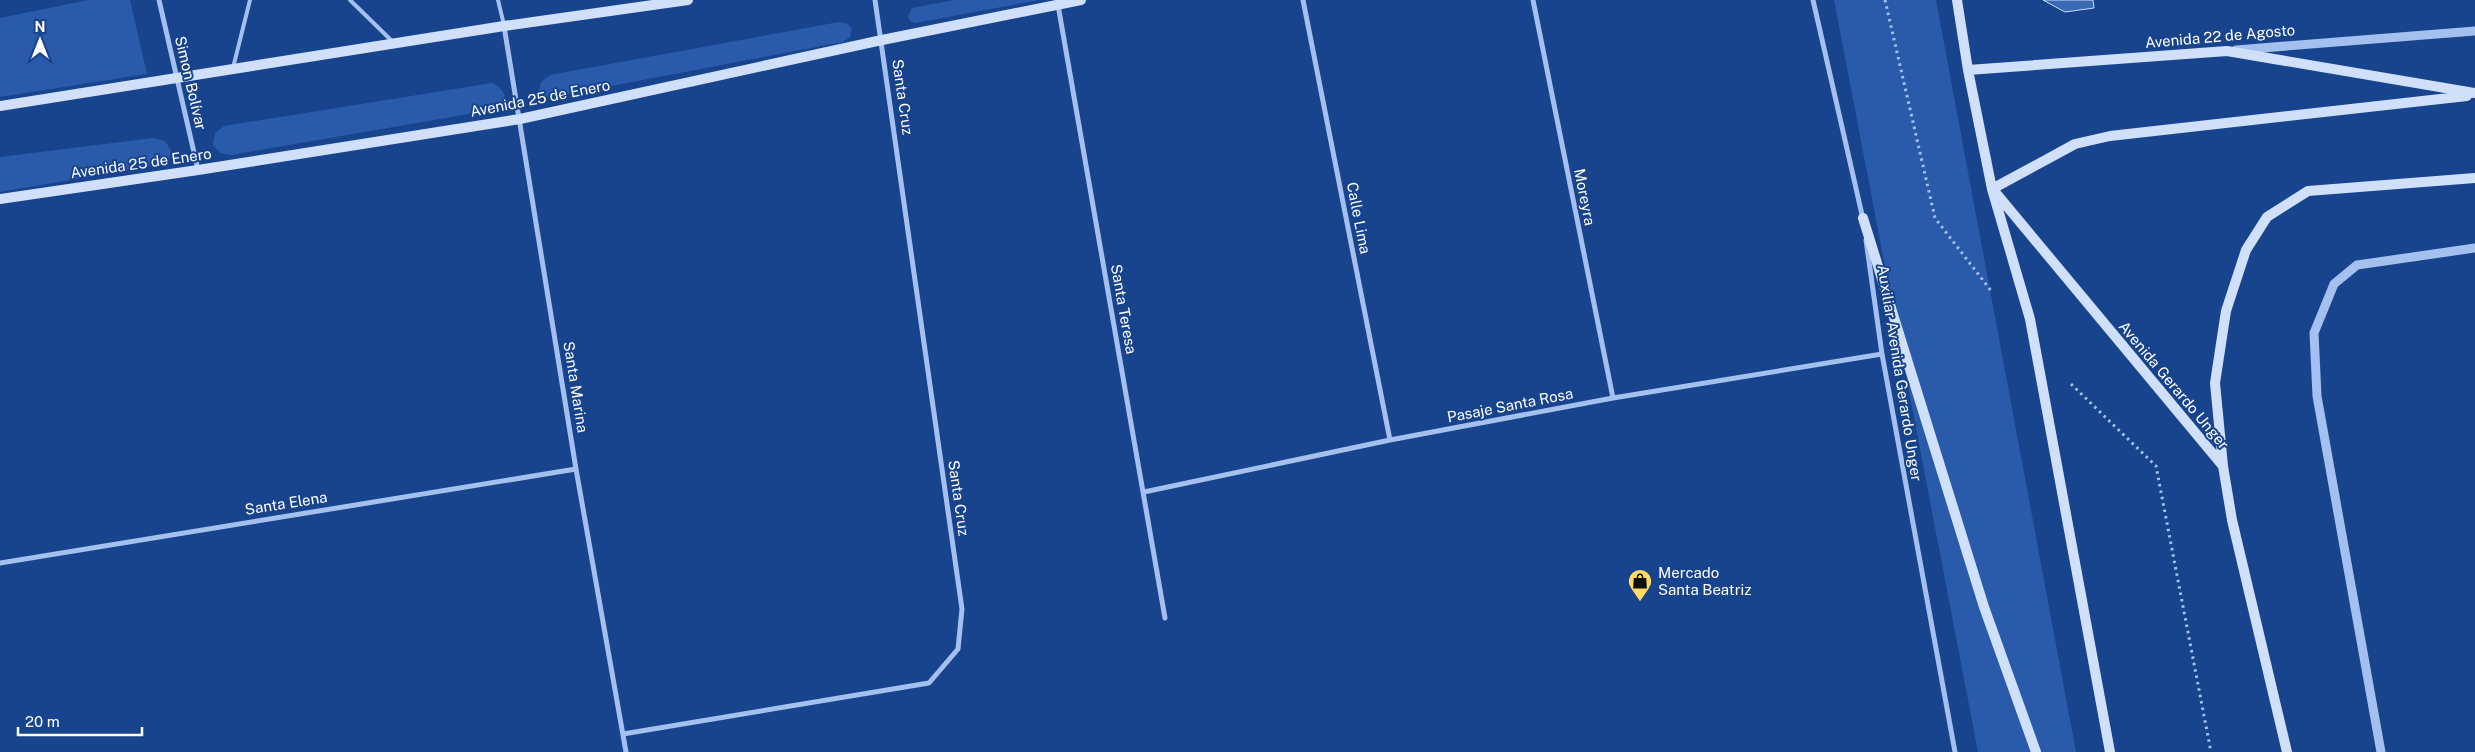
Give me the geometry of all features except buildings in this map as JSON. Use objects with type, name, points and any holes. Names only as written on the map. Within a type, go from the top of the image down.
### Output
[{"type":"main road","points":[[0,106],[504,26],[688,0]]},
{"type":"main road","name":"Avenida 25 de Enero","points":[[0,199],[520,119],[882,40],[1081,0]]},
{"type":"main road","name":"Avenida Gerardo Unger","points":[[1957,0],[1968,70],[1992,189],[2030,319],[2110,752]]},
{"type":"main road","points":[[2227,51],[2475,94]]},
{"type":"main road","name":"Avenida 22 de Agosto","points":[[1968,70],[2227,51]]},
{"type":"main road","points":[[1992,189],[2075,144],[2110,136],[2475,94]]},
{"type":"main road","points":[[2223,466],[2216,383],[2226,311],[2246,250],[2267,217],[2308,191],[2475,178]]},
{"type":"main road","name":"Avenida Gerardo Unger","points":[[1992,189],[2223,466],[2232,520],[2287,752]]},
{"type":"main road","points":[[1862,218],[1984,607],[2036,752]]},
{"type":"street","name":"Simon Bolívar","points":[[159,0],[198,170]]},
{"type":"street","name":"Santa Cruz","points":[[623,734],[929,684],[958,649],[962,609],[875,0]]},
{"type":"street","name":"Calle Lima","points":[[1303,0],[1390,440]]},
{"type":"street","name":"Moreyra","points":[[1533,0],[1613,398]]},
{"type":"street","name":"Auxiliar Avenida Gerardo Unger","points":[[1813,0],[1862,218],[1882,354],[1955,752]]},
{"type":"street","name":"Santa Teresa","points":[[1058,4],[1165,618]]},
{"type":"street","name":"Santa Marina","points":[[504,26],[576,468],[626,752]]},
{"type":"street","name":"Avenida 22 de Agosto","points":[[2227,51],[2475,31]]},
{"type":"street","points":[[2381,752],[2317,396],[2314,332],[2334,284],[2357,265],[2475,248]]},
{"type":"street","name":"Pasaje Santa Rosa","points":[[1144,492],[1390,440],[1613,398],[1882,354]]},
{"type":"street","name":"Santa Elena","points":[[0,563],[576,468]]},
{"type":"lane","points":[[233,70],[250,0]]},
{"type":"lane","points":[[350,0],[396,44]]},
{"type":"lane","points":[[498,0],[504,26]]},
{"type":"shaded area","points":[[88,0],[130,0],[147,74],[0,97],[0,18]]},
{"type":"shaded area","points":[[954,0],[1039,0],[915,23],[910,21],[908,17],[912,8]]},
{"type":"shaded area","points":[[1834,0],[1936,0],[2076,752],[1978,752]]},
{"type":"shaded area","points":[[839,22],[848,24],[852,28],[850,37],[843,42],[553,97],[545,96],[539,90],[541,82],[550,75]]},
{"type":"shaded area","points":[[492,83],[501,89],[505,97],[505,104],[498,109],[231,155],[220,153],[213,145],[215,133],[224,126]]},
{"type":"shaded area","points":[[153,138],[165,141],[171,150],[169,160],[158,165],[0,192],[0,157]]},
{"type":"place","name":"Mercado Santa Beatriz","points":[[1640,602]]}]
